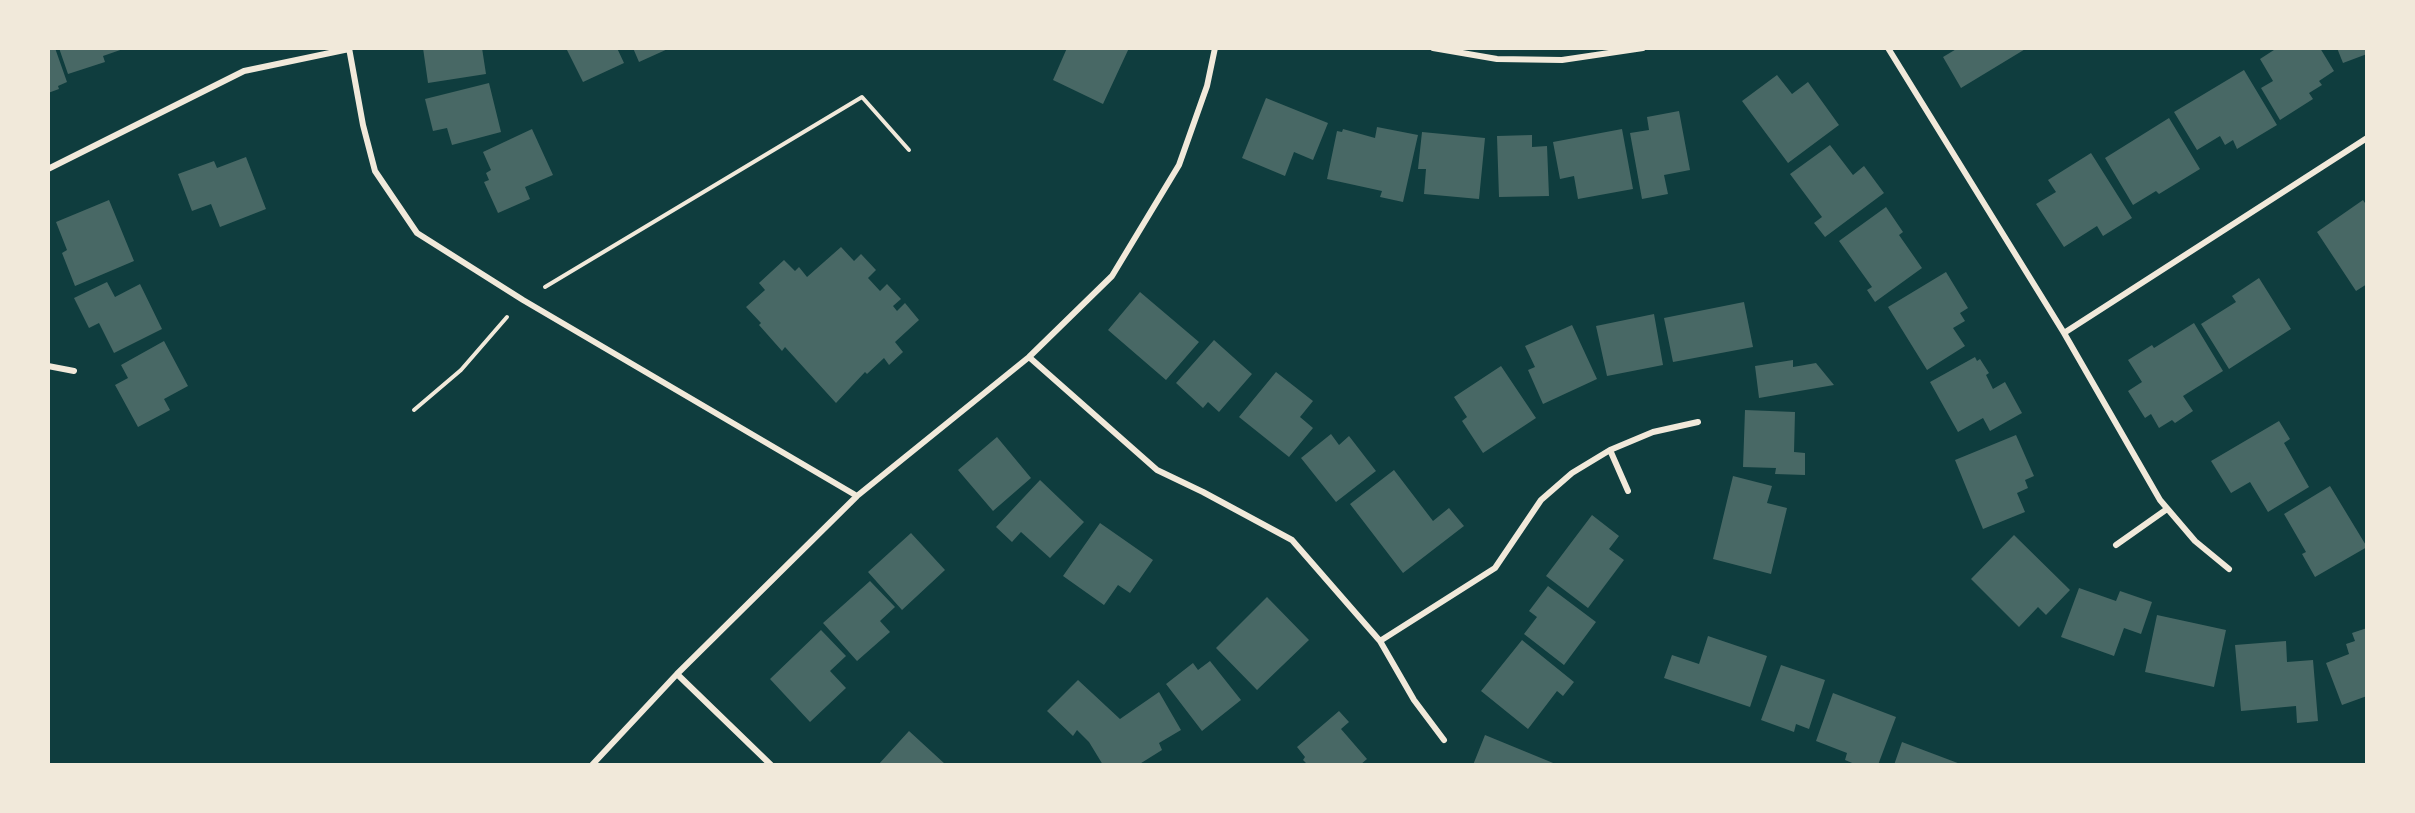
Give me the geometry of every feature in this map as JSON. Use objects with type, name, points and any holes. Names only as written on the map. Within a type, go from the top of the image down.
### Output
[{"type":"street","points":[[48,169],[244,70],[349,48],[375,171],[417,233],[523,300],[857,496]]},
{"type":"street","points":[[592,765],[677,674],[857,496],[1029,357],[1112,276],[1179,165],[1207,86],[1215,48]]},
{"type":"street","points":[[1433,48],[1497,59],[1562,60],[1642,48]]},
{"type":"street","points":[[1888,48],[2064,333],[2160,500],[2195,541],[2229,569]]},
{"type":"street","points":[[2064,333],[2367,138]]},
{"type":"street","points":[[1029,357],[1157,470],[1292,540],[1380,641],[1414,700],[1444,740]]},
{"type":"street","points":[[48,366],[74,371]]},
{"type":"street","points":[[1380,641],[1495,568],[1541,500],[1572,472],[1610,450],[1653,432],[1698,422]]},
{"type":"street","points":[[1610,450],[1628,490]]},
{"type":"street","points":[[2116,544],[2167,508]]},
{"type":"street","points":[[677,674],[771,765]]},
{"type":"path","points":[[414,410],[461,370],[493,331],[523,300],[862,97],[909,150]]},
{"type":"building","points":[[48,48],[55,48],[67,82],[58,86],[59,89],[48,93]]},
{"type":"building","points":[[59,48],[126,48],[103,56],[105,62],[68,74]]},
{"type":"building","points":[[423,48],[482,48],[486,74],[428,83]]},
{"type":"building","points":[[566,48],[617,48],[624,63],[583,82]]},
{"type":"building","points":[[633,48],[670,48],[639,62]]},
{"type":"building","points":[[1067,48],[1129,48],[1103,104],[1053,80]]},
{"type":"building","points":[[1958,48],[2027,48],[1961,88],[1943,57]]},
{"type":"building","points":[[2277,48],[2320,48],[2334,71],[2319,81],[2322,85],[2309,93],[2313,99],[2280,120],[2261,88],[2273,81],[2260,59]]},
{"type":"building","points":[[2337,48],[2367,48],[2367,54],[2343,63]]},
{"type":"building","points":[[2244,70],[2277,125],[2237,149],[2233,140],[2225,145],[2220,136],[2197,150],[2174,112]]},
{"type":"building","points":[[1777,75],[1792,94],[1808,82],[1839,125],[1788,163],[1742,101]]},
{"type":"building","points":[[489,83],[501,132],[452,145],[447,128],[433,131],[425,99]]},
{"type":"building","points":[[1266,98],[1328,123],[1313,160],[1294,152],[1285,176],[1242,158]]},
{"type":"building","points":[[1679,111],[1690,170],[1664,175],[1668,194],[1642,199],[1630,133],[1649,130],[1647,117]]},
{"type":"building","points":[[2169,118],[2200,169],[2159,194],[2156,191],[2133,205],[2105,158]]},
{"type":"building","points":[[1377,127],[1418,135],[1403,202],[1380,197],[1382,191],[1327,179],[1337,131],[1342,132],[1343,129],[1375,138]]},
{"type":"building","points":[[532,129],[553,175],[525,187],[530,199],[498,213],[484,182],[489,180],[486,173],[491,170],[483,152]]},
{"type":"building","points":[[1622,129],[1633,189],[1578,199],[1574,176],[1560,179],[1553,142]]},
{"type":"building","points":[[1422,132],[1485,138],[1479,199],[1424,194],[1426,169],[1418,169]]},
{"type":"building","points":[[1532,135],[1532,147],[1547,146],[1549,196],[1499,197],[1497,136]]},
{"type":"building","points":[[1830,145],[1853,175],[1864,166],[1884,193],[1825,237],[1814,223],[1822,217],[1790,174]]},
{"type":"building","points":[[2091,153],[2132,218],[2103,236],[2097,226],[2064,247],[2036,204],[2056,192],[2048,180]]},
{"type":"building","points":[[246,157],[266,209],[220,227],[211,204],[192,211],[178,174],[214,161],[217,168]]},
{"type":"building","points":[[109,200],[134,261],[75,286],[62,253],[67,250],[56,222]]},
{"type":"building","points":[[2363,200],[2367,206],[2367,284],[2356,291],[2317,232]]},
{"type":"building","points":[[1886,207],[1903,232],[1899,235],[1922,268],[1875,302],[1867,290],[1872,287],[1839,241]]},
{"type":"building","points":[[841,247],[854,261],[861,254],[876,270],[868,278],[880,291],[887,284],[901,299],[893,306],[897,311],[905,303],[919,320],[895,342],[903,352],[889,365],[884,358],[867,374],[865,372],[836,403],[785,347],[782,351],[746,307],[765,290],[759,283],[784,260],[795,271],[799,267],[807,277]]},
{"type":"building","points":[[1946,272],[1968,308],[1960,313],[1965,321],[1953,328],[1965,346],[1927,370],[1888,307]]},
{"type":"building","points":[[2259,278],[2291,329],[2229,369],[2201,324],[2236,302],[2232,296]]},
{"type":"building","points":[[107,282],[115,297],[140,284],[162,329],[114,353],[99,323],[89,328],[74,298]]},
{"type":"building","points":[[1140,292],[1199,342],[1166,380],[1108,330]]},
{"type":"building","points":[[1744,302],[1753,347],[1673,362],[1664,318]]},
{"type":"building","points":[[1654,314],[1663,365],[1607,376],[1596,326]]},
{"type":"building","points":[[2194,323],[2223,371],[2183,396],[2193,411],[2175,423],[2172,420],[2159,428],[2151,414],[2145,418],[2128,391],[2142,382],[2128,360],[2152,345],[2154,348]]},
{"type":"building","points":[[1572,325],[1597,379],[1543,404],[1528,370],[1535,367],[1525,346]]},
{"type":"building","points":[[1214,340],[1252,374],[1219,412],[1208,402],[1203,408],[1176,383]]},
{"type":"building","points":[[164,341],[188,386],[164,399],[170,410],[138,427],[115,385],[128,378],[121,365]]},
{"type":"building","points":[[1975,357],[1977,361],[1980,359],[1989,373],[1986,375],[1993,389],[2005,382],[2022,413],[1990,431],[1983,418],[1958,432],[1930,382]]},
{"type":"building","points":[[1793,360],[1793,367],[1816,363],[1834,385],[1759,398],[1755,366]]},
{"type":"building","points":[[1501,366],[1536,418],[1483,453],[1462,421],[1467,417],[1454,397]]},
{"type":"building","points":[[1276,372],[1313,401],[1300,417],[1313,428],[1289,457],[1239,417]]},
{"type":"building","points":[[1745,410],[1795,412],[1794,452],[1805,453],[1805,475],[1775,474],[1776,468],[1743,467]]},
{"type":"building","points":[[2279,421],[2290,439],[2284,443],[2309,487],[2268,512],[2250,482],[2231,493],[2211,461]]},
{"type":"building","points":[[1331,434],[1339,445],[1349,436],[1376,471],[1336,502],[1301,458]]},
{"type":"building","points":[[2016,435],[2034,476],[2025,480],[2028,488],[2017,493],[2025,512],[1983,529],[1955,460]]},
{"type":"building","points":[[997,437],[1031,478],[993,511],[958,470]]},
{"type":"building","points":[[1394,470],[1433,521],[1449,508],[1464,526],[1403,573],[1350,504]]},
{"type":"building","points":[[1733,476],[1772,486],[1767,503],[1787,508],[1771,574],[1713,559]]},
{"type":"building","points":[[1040,480],[1084,522],[1050,558],[1021,532],[1012,542],[996,527]]},
{"type":"building","points":[[2330,486],[2367,547],[2315,577],[2302,554],[2306,552],[2284,514]]},
{"type":"building","points":[[1592,515],[1619,536],[1609,549],[1624,560],[1588,608],[1546,576]]},
{"type":"building","points":[[1100,523],[1153,560],[1130,593],[1118,585],[1104,605],[1063,576]]},
{"type":"building","points":[[911,533],[945,570],[902,610],[868,572]]},
{"type":"building","points":[[2014,535],[2070,590],[2046,615],[2038,607],[2019,627],[1971,579]]},
{"type":"building","points":[[870,581],[895,607],[880,621],[890,632],[857,661],[823,623]]},
{"type":"building","points":[[1548,586],[1596,622],[1564,665],[1524,634],[1537,617],[1529,611]]},
{"type":"building","points":[[2079,588],[2116,601],[2120,591],[2152,602],[2141,634],[2124,628],[2114,656],[2061,637]]},
{"type":"building","points":[[1267,597],[1309,640],[1257,690],[1216,648]]},
{"type":"building","points":[[2157,615],[2226,630],[2214,687],[2145,672]]},
{"type":"building","points":[[2367,628],[2367,696],[2342,705],[2326,663],[2349,654],[2346,644],[2355,641],[2352,633]]},
{"type":"building","points":[[821,630],[846,656],[830,671],[846,688],[810,722],[770,679]]},
{"type":"building","points":[[1708,636],[1767,656],[1750,707],[1664,678],[1672,655],[1699,664]]},
{"type":"building","points":[[1522,640],[1574,682],[1563,696],[1557,691],[1528,729],[1481,691]]},
{"type":"building","points":[[2286,641],[2287,662],[2313,660],[2318,721],[2297,723],[2296,706],[2241,711],[2235,645]]},
{"type":"building","points":[[1210,661],[1241,700],[1202,731],[1166,684],[1193,663],[1198,670]]},
{"type":"building","points":[[1781,665],[1825,680],[1809,729],[1796,724],[1794,732],[1761,720]]},
{"type":"building","points":[[1078,680],[1120,719],[1159,692],[1181,730],[1159,743],[1162,750],[1138,765],[1103,765],[1089,742],[1077,730],[1073,736],[1047,711]]},
{"type":"building","points":[[1833,693],[1896,717],[1878,765],[1857,765],[1845,760],[1847,753],[1816,741]]},
{"type":"building","points":[[1339,711],[1349,722],[1341,729],[1367,759],[1360,765],[1308,765],[1297,747]]},
{"type":"building","points":[[909,731],[945,764],[878,765]]},
{"type":"building","points":[[1485,735],[1558,765],[1473,765]]},
{"type":"building","points":[[1902,742],[1963,765],[1894,765]]}]
